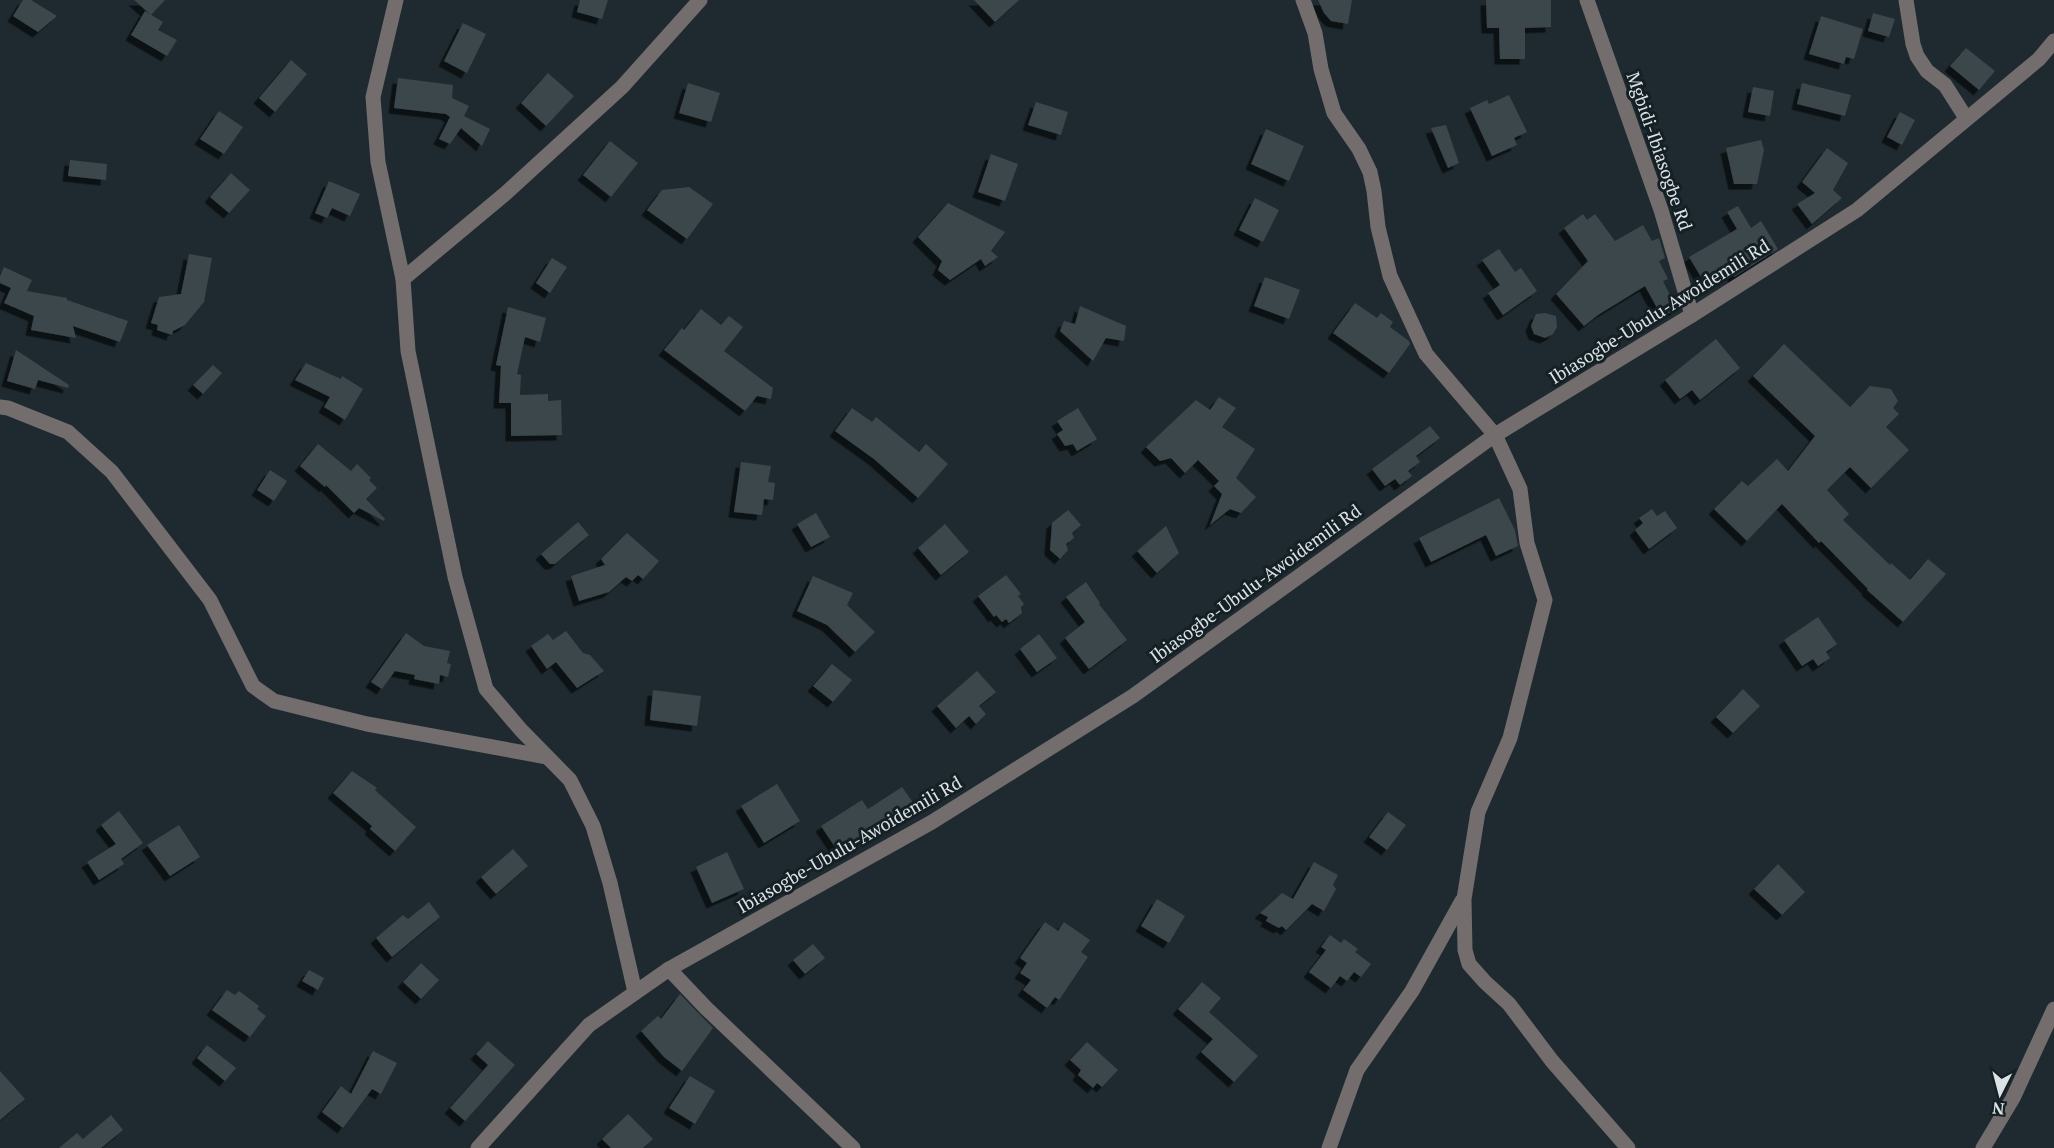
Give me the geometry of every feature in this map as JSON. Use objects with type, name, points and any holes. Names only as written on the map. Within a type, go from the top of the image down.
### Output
[{"type":"street","points":[[403,279],[506,193],[622,87],[700,0]]},
{"type":"street","points":[[1304,0],[1315,33],[1321,69],[1334,113],[1359,149],[1370,172],[1378,228],[1390,276],[1426,354],[1495,435],[1520,489],[1527,543],[1545,600],[1510,738],[1478,812],[1464,898],[1466,950],[1469,964],[1509,1004],[1552,1061],[1628,1148]]},
{"type":"street","name":"Mgbidi-Ibiasogbe Rd","points":[[1587,0],[1661,210],[1692,315]]},
{"type":"street","points":[[1906,0],[1912,44],[1917,56],[1927,71],[1945,85],[1966,118]]},
{"type":"street","points":[[392,2],[373,97],[378,162],[403,279],[408,351],[455,577],[486,689],[521,730],[570,780],[593,826],[610,883],[635,992]]},
{"type":"street","name":"Ibiasogbe-Ubulu-Awoidemili Rd","points":[[478,1148],[589,1025],[635,992],[669,969],[932,822],[1132,696],[1495,435],[1692,315],[1857,210],[1966,118],[2046,59],[2054,41]]},
{"type":"street","points":[[0,407],[8,408],[68,432],[112,472],[210,600],[253,686],[274,701],[367,724],[547,757]]},
{"type":"street","points":[[1329,1148],[1357,1070],[1412,992],[1464,898]]},
{"type":"street","points":[[1442,939],[1457,940],[1466,950]]},
{"type":"street","points":[[669,969],[706,1008],[853,1148]]},
{"type":"street","points":[[1983,1148],[2013,1098],[2054,1009]]},
{"type":"building","points":[[23,0],[31,0],[57,16],[38,32],[13,16]]},
{"type":"building","points":[[134,0],[165,0],[151,15]]},
{"type":"building","points":[[580,0],[608,0],[602,19],[577,12]]},
{"type":"building","points":[[974,0],[1019,0],[995,22]]},
{"type":"building","points":[[1318,0],[1352,0],[1348,24],[1331,21]]},
{"type":"building","points":[[1486,0],[1551,0],[1551,27],[1525,28],[1525,59],[1500,59],[1499,28],[1487,28]]},
{"type":"building","points":[[145,11],[163,22],[158,30],[177,40],[167,56],[131,35]]},
{"type":"building","points":[[1873,13],[1895,19],[1889,37],[1868,31]]},
{"type":"building","points":[[1821,16],[1863,29],[1854,59],[1846,57],[1844,64],[1809,54]]},
{"type":"building","points":[[463,23],[486,34],[467,73],[444,61]]},
{"type":"building","points":[[1966,48],[1995,71],[1979,90],[1950,66]]},
{"type":"building","points":[[291,60],[307,74],[275,112],[259,98]]},
{"type":"building","points":[[548,73],[574,96],[546,126],[521,103]]},
{"type":"building","points":[[398,78],[453,85],[452,98],[469,106],[464,116],[490,129],[482,146],[461,128],[450,144],[439,139],[450,117],[446,114],[394,108]]},
{"type":"building","points":[[688,83],[720,93],[711,122],[679,113]]},
{"type":"building","points":[[1802,83],[1851,95],[1845,116],[1797,104]]},
{"type":"building","points":[[1753,87],[1774,91],[1770,116],[1748,112]]},
{"type":"building","points":[[1509,95],[1527,132],[1514,138],[1517,145],[1492,156],[1470,108],[1487,100],[1489,104]]},
{"type":"building","points":[[1036,102],[1068,112],[1061,135],[1028,125]]},
{"type":"building","points":[[219,111],[243,127],[224,154],[200,139]]},
{"type":"building","points":[[1900,112],[1915,120],[1902,145],[1887,137]]},
{"type":"building","points":[[1446,125],[1459,163],[1448,168],[1431,128]]},
{"type":"building","points":[[1266,129],[1304,146],[1289,181],[1251,164]]},
{"type":"building","points":[[1761,140],[1764,150],[1757,184],[1734,184],[1726,148]]},
{"type":"building","points":[[610,141],[638,163],[611,197],[583,175]]},
{"type":"building","points":[[1827,148],[1848,163],[1833,190],[1842,198],[1812,224],[1797,204],[1815,193],[1802,182]]},
{"type":"building","points":[[991,154],[1018,164],[1005,201],[978,192]]},
{"type":"building","points":[[70,160],[107,164],[106,180],[68,176]]},
{"type":"building","points":[[231,173],[250,190],[229,213],[210,197]]},
{"type":"building","points":[[329,181],[360,194],[350,216],[332,208],[327,218],[315,213]]},
{"type":"building","points":[[689,187],[713,204],[687,239],[647,210],[662,190]]},
{"type":"building","points":[[1255,198],[1279,210],[1263,242],[1239,230]]},
{"type":"building","points":[[948,203],[1005,232],[991,251],[998,257],[985,266],[981,259],[950,280],[938,270],[942,261],[918,237]]},
{"type":"building","points":[[1738,206],[1751,228],[1761,221],[1778,249],[1734,277],[1729,267],[1704,282],[1689,257],[1737,229],[1727,212]]},
{"type":"building","points":[[1583,214],[1587,220],[1595,214],[1615,241],[1643,225],[1652,241],[1659,238],[1665,258],[1659,261],[1668,279],[1663,281],[1677,309],[1662,317],[1645,286],[1584,326],[1556,294],[1588,261],[1564,228]]},
{"type":"building","points":[[1499,249],[1515,272],[1521,268],[1537,291],[1503,315],[1488,293],[1500,285],[1482,260]]},
{"type":"building","points":[[189,254],[212,258],[204,302],[185,325],[173,331],[172,335],[157,330],[158,325],[151,323],[159,297],[181,294]]},
{"type":"building","points":[[552,258],[567,267],[550,293],[536,283]]},
{"type":"building","points":[[4,267],[32,280],[27,291],[67,298],[67,300],[128,321],[120,342],[73,326],[76,338],[31,330],[34,316],[4,303],[11,288],[0,283]]},
{"type":"building","points":[[1265,277],[1300,290],[1289,319],[1254,306]]},
{"type":"building","points":[[1355,303],[1377,318],[1381,313],[1393,322],[1390,327],[1409,341],[1410,344],[1389,373],[1333,333]]},
{"type":"building","points":[[1080,306],[1126,326],[1124,341],[1106,338],[1093,361],[1060,331],[1064,321],[1075,324]]},
{"type":"building","points":[[508,307],[546,318],[540,342],[525,337],[517,374],[521,375],[520,395],[548,394],[548,401],[561,400],[562,435],[511,436],[511,403],[499,403],[501,366],[496,365]]},
{"type":"building","points":[[701,309],[721,325],[729,316],[743,327],[724,351],[773,388],[771,399],[757,396],[745,411],[664,350]]},
{"type":"building","points":[[1545,313],[1556,316],[1557,327],[1553,334],[1545,338],[1534,334],[1531,326],[1536,314]]},
{"type":"building","points":[[1716,339],[1740,368],[1700,400],[1692,390],[1680,399],[1665,380]]},
{"type":"building","points":[[1784,344],[1850,407],[1870,386],[1891,389],[1898,401],[1893,408],[1899,414],[1886,427],[1909,450],[1871,488],[1850,467],[1827,490],[1849,514],[1843,520],[1890,565],[1891,563],[1910,580],[1928,559],[1946,574],[1903,622],[1867,590],[1782,504],[1747,541],[1714,509],[1742,481],[1748,486],[1777,459],[1788,471],[1815,436],[1753,376]]},
{"type":"building","points":[[16,350],[69,385],[68,388],[38,380],[35,389],[7,381]]},
{"type":"building","points":[[306,363],[341,379],[342,376],[363,389],[345,420],[324,407],[330,397],[295,380]]},
{"type":"building","points":[[213,365],[222,373],[203,394],[193,385]]},
{"type":"building","points":[[1219,397],[1236,408],[1222,427],[1255,449],[1236,478],[1256,497],[1241,513],[1230,509],[1210,525],[1222,494],[1214,486],[1219,481],[1198,460],[1185,473],[1171,458],[1160,461],[1146,447],[1196,400],[1210,410]]},
{"type":"building","points":[[852,408],[872,422],[876,417],[919,452],[926,444],[948,464],[918,498],[874,459],[835,431]]},
{"type":"building","points":[[1078,408],[1097,439],[1077,451],[1073,444],[1065,446],[1057,434],[1063,430],[1057,421]]},
{"type":"building","points":[[1430,426],[1440,438],[1416,456],[1420,462],[1408,471],[1412,476],[1400,485],[1395,479],[1385,486],[1372,469]]},
{"type":"building","points":[[318,444],[351,471],[357,464],[371,478],[369,480],[377,488],[366,499],[385,519],[384,521],[359,508],[354,513],[326,485],[325,487],[300,466]]},
{"type":"building","points":[[741,462],[771,466],[768,482],[775,483],[773,500],[764,499],[762,515],[734,512]]},
{"type":"building","points":[[270,470],[287,481],[274,501],[257,490]]},
{"type":"building","points":[[1499,498],[1515,530],[1518,546],[1496,556],[1486,535],[1431,562],[1419,538]]},
{"type":"building","points":[[1652,509],[1657,516],[1665,511],[1677,528],[1649,549],[1635,530],[1643,523],[1639,518]]},
{"type":"building","points":[[1068,510],[1081,525],[1072,533],[1074,538],[1066,544],[1068,550],[1060,559],[1050,550],[1052,523]]},
{"type":"building","points":[[816,513],[830,537],[811,547],[797,524]]},
{"type":"building","points":[[578,522],[589,535],[555,564],[550,564],[541,554]]},
{"type":"building","points":[[945,524],[969,552],[941,575],[918,548]]},
{"type":"building","points":[[1166,526],[1179,553],[1157,573],[1137,551]]},
{"type":"building","points":[[627,533],[659,561],[643,579],[638,575],[632,581],[626,577],[609,592],[579,601],[571,576],[605,565],[601,559]]},
{"type":"building","points":[[1006,575],[1021,594],[1018,596],[1024,604],[1021,607],[1022,613],[1009,623],[1006,619],[1002,622],[996,615],[994,617],[978,596]]},
{"type":"building","points":[[813,576],[853,593],[847,605],[875,632],[855,652],[827,625],[797,611]]},
{"type":"building","points":[[1086,582],[1099,604],[1127,640],[1089,669],[1065,638],[1085,622],[1066,597]]},
{"type":"building","points":[[1818,617],[1837,644],[1826,652],[1830,658],[1818,666],[1813,659],[1802,666],[1784,640]]},
{"type":"building","points":[[566,631],[583,653],[590,655],[604,671],[577,688],[556,662],[547,669],[531,646],[548,634],[553,640]]},
{"type":"building","points":[[406,633],[424,646],[450,651],[447,663],[451,664],[448,677],[440,675],[439,684],[414,679],[415,675],[395,671],[382,689],[371,682]]},
{"type":"building","points":[[1039,634],[1057,658],[1037,672],[1020,649]]},
{"type":"building","points":[[832,664],[852,680],[833,702],[813,686]]},
{"type":"building","points":[[977,671],[996,692],[979,706],[986,714],[976,724],[969,716],[956,728],[937,706]]},
{"type":"building","points":[[1743,689],[1760,706],[1733,733],[1716,717]]},
{"type":"building","points":[[653,690],[701,696],[697,726],[650,720]]},
{"type":"building","points":[[352,771],[377,788],[375,790],[416,827],[395,851],[370,829],[372,826],[333,793]]},
{"type":"building","points":[[777,784],[800,821],[764,843],[741,806]]},
{"type":"building","points":[[902,787],[914,804],[839,853],[821,826],[862,800],[868,809]]},
{"type":"building","points":[[119,811],[143,843],[121,859],[124,864],[99,880],[87,862],[116,844],[101,825]]},
{"type":"building","points":[[1388,812],[1406,825],[1387,850],[1369,837]]},
{"type":"building","points":[[179,825],[200,857],[170,876],[147,845]]},
{"type":"building","points":[[513,849],[528,866],[496,894],[481,877]]},
{"type":"building","points":[[727,852],[744,889],[712,903],[696,867]]},
{"type":"building","points":[[1314,862],[1338,875],[1333,885],[1336,889],[1324,911],[1312,904],[1286,930],[1282,926],[1279,928],[1266,921],[1268,917],[1260,913],[1282,893],[1293,899]]},
{"type":"building","points":[[1778,864],[1805,892],[1782,915],[1754,889]]},
{"type":"building","points":[[1157,899],[1185,916],[1169,943],[1141,926]]},
{"type":"building","points":[[429,902],[440,917],[392,957],[376,938],[403,915],[408,919]]},
{"type":"building","points":[[1045,922],[1058,931],[1064,922],[1090,940],[1081,952],[1088,957],[1059,1000],[1055,997],[1047,1008],[1023,990],[1031,980],[1020,973],[1027,963],[1020,958]]},
{"type":"building","points":[[1330,935],[1341,943],[1344,939],[1358,949],[1355,952],[1371,964],[1361,977],[1354,972],[1347,981],[1340,976],[1331,988],[1309,972],[1326,950],[1321,947]]},
{"type":"building","points":[[813,944],[825,958],[805,974],[793,960]]},
{"type":"building","points":[[421,963],[439,980],[421,999],[403,982]]},
{"type":"building","points":[[309,970],[324,978],[318,990],[302,981]]},
{"type":"building","points":[[1202,982],[1221,998],[1209,1012],[1258,1056],[1234,1082],[1201,1052],[1213,1039],[1178,1009]]},
{"type":"building","points":[[227,990],[235,995],[239,991],[259,1006],[257,1009],[266,1016],[250,1037],[212,1010]]},
{"type":"building","points":[[680,994],[713,1028],[682,1071],[664,1057],[641,1031],[658,1016],[661,1019]]},
{"type":"building","points":[[488,1041],[515,1065],[465,1121],[450,1108],[488,1065],[476,1054]]},
{"type":"building","points":[[1087,1042],[1118,1070],[1102,1087],[1097,1083],[1093,1088],[1078,1075],[1081,1070],[1070,1060]]},
{"type":"building","points":[[207,1045],[236,1068],[225,1081],[197,1058]]},
{"type":"building","points":[[373,1051],[397,1063],[381,1094],[372,1089],[343,1128],[322,1112],[341,1086],[351,1094]]},
{"type":"building","points":[[0,1071],[25,1099],[0,1120]]},
{"type":"building","points":[[690,1076],[715,1091],[695,1124],[669,1108]]},
{"type":"building","points":[[628,1114],[653,1139],[643,1148],[611,1148],[602,1139]]},
{"type":"building","points":[[111,1115],[123,1130],[101,1148],[59,1148],[77,1133],[83,1139]]}]
